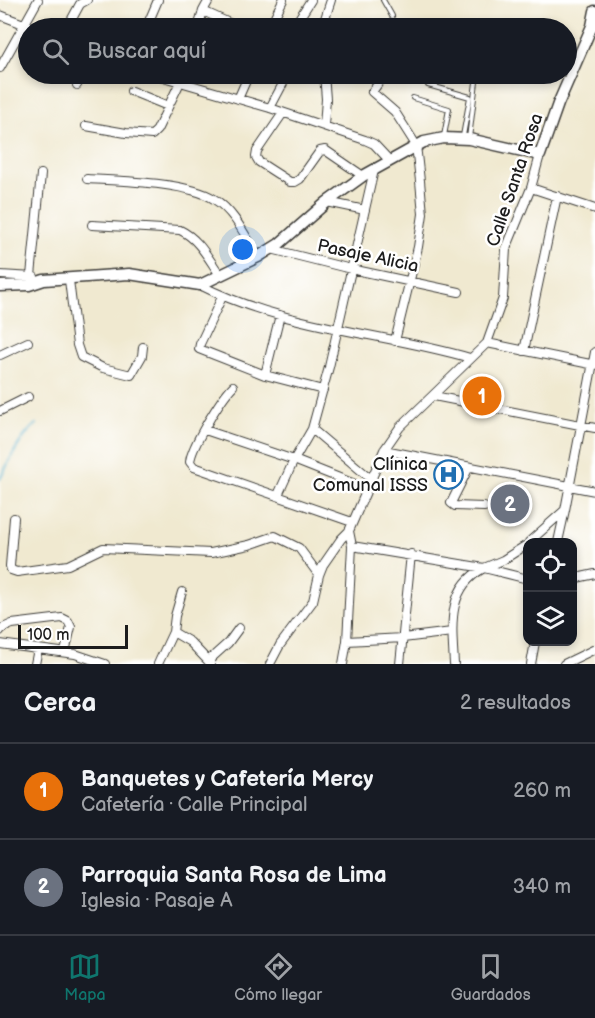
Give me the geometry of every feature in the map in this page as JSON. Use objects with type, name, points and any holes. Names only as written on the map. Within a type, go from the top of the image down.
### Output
[{"type":"street","points":[[28,18],[38,0]]},
{"type":"street","points":[[72,18],[80,4],[87,0]]},
{"type":"street","points":[[151,18],[159,0]]},
{"type":"street","points":[[201,18],[209,0]]},
{"type":"street","points":[[274,18],[283,0]]},
{"type":"street","points":[[299,18],[310,0]]},
{"type":"street","points":[[326,18],[332,0]]},
{"type":"street","points":[[203,11],[218,18]]},
{"type":"street","name":"Calle Santa Rosa","points":[[577,60],[592,26],[595,11]]},
{"type":"street","points":[[0,15],[18,22]]},
{"type":"street","points":[[0,68],[18,36]]},
{"type":"street","points":[[87,126],[152,135],[157,130],[180,84]]},
{"type":"street","points":[[185,84],[270,108],[374,144],[389,160]]},
{"type":"street","points":[[238,99],[245,84]]},
{"type":"street","points":[[270,108],[283,84]]},
{"type":"street","points":[[324,126],[327,84]]},
{"type":"street","points":[[378,84],[372,92],[395,112],[416,145],[423,214],[395,341]]},
{"type":"street","name":"Calle Santa Rosa","points":[[349,531],[384,450],[400,427],[487,343],[503,298],[506,249],[531,188],[540,155],[567,84]]},
{"type":"street","points":[[131,91],[168,106]]},
{"type":"street","points":[[283,113],[257,151],[256,157],[259,162],[290,182],[295,182],[300,179],[320,151],[325,150],[363,176]]},
{"type":"street","points":[[200,285],[271,249],[327,202],[363,176],[416,145],[444,138],[466,139],[540,155]]},
{"type":"street","points":[[278,495],[294,460],[312,429],[374,170]]},
{"type":"street","points":[[31,276],[41,174]]},
{"type":"street","points":[[87,179],[174,187],[213,198],[223,206],[237,224],[258,257]]},
{"type":"street","points":[[531,188],[595,209]]},
{"type":"street","points":[[524,351],[557,196]]},
{"type":"street","points":[[327,202],[365,210]]},
{"type":"street","points":[[92,225],[180,230],[191,235],[220,275]]},
{"type":"street","name":"Pasaje Alicia","points":[[271,249],[459,292]]},
{"type":"street","points":[[0,275],[31,276],[44,280],[69,280],[129,274],[200,285],[222,297],[280,315],[470,358]]},
{"type":"street","points":[[0,286],[29,285],[44,280]]},
{"type":"street","points":[[69,280],[77,345],[81,357],[103,368],[131,375],[142,356],[143,347]]},
{"type":"street","points":[[222,297],[199,349],[265,375],[323,390]]},
{"type":"street","points":[[265,375],[280,315]]},
{"type":"street","points":[[0,355],[28,342]]},
{"type":"street","points":[[487,343],[594,365]]},
{"type":"street","points":[[559,538],[595,352]]},
{"type":"street","points":[[233,387],[221,400],[190,457],[190,462],[194,467],[352,522]]},
{"type":"street","points":[[434,396],[595,428]]},
{"type":"street","points":[[0,411],[28,398]]},
{"type":"street","points":[[312,429],[371,479]]},
{"type":"street","points":[[205,430],[294,460],[367,489]]},
{"type":"street","points":[[384,450],[595,491]]},
{"type":"street","points":[[469,467],[451,503],[455,506],[484,507]]},
{"type":"street","points":[[534,538],[566,510]]},
{"type":"street","points":[[14,518],[10,566],[11,570],[17,572],[68,566],[103,548],[211,553],[238,548],[274,536],[299,548],[319,575]]},
{"type":"street","points":[[270,664],[280,645],[313,601],[319,575],[341,539],[349,531]]},
{"type":"street","points":[[344,664],[352,546],[349,531]]},
{"type":"street","points":[[352,546],[411,554],[523,578]]},
{"type":"street","points":[[454,664],[452,617],[456,598],[471,575],[509,557],[523,547]]},
{"type":"street","points":[[400,664],[411,554]]},
{"type":"street","points":[[577,578],[595,574]]},
{"type":"street","points":[[158,664],[173,632],[182,592]]},
{"type":"street","points":[[0,631],[1,628],[12,624],[62,618],[68,621],[71,627],[65,652]]},
{"type":"street","points":[[173,632],[190,642],[210,663],[239,628]]},
{"type":"street","points":[[347,640],[403,638],[452,632]]},
{"type":"street","points":[[0,644],[65,652],[105,664]]},
{"type":"street","points":[[531,664],[534,646]]},
{"type":"street","points":[[35,664],[38,649]]},
{"type":"street","points":[[564,664],[595,649]]},
{"type":"lane","points":[[383,0],[392,16]]},
{"type":"lane","points":[[466,139],[475,84]]},
{"type":"lane","points":[[428,85],[470,97],[466,139]]},
{"type":"lane","points":[[413,98],[449,109],[444,138]]},
{"type":"waterway","points":[[0,479],[20,443],[36,424]]},
{"type":"place","name":"Banquetes y Cafetería Mercy","points":[[482,396]]},
{"type":"place","name":"Clínica Comunal ISSS","points":[[449,474]]},
{"type":"place","name":"Parroquia Santa Rosa de Lima","points":[[510,504]]}]
